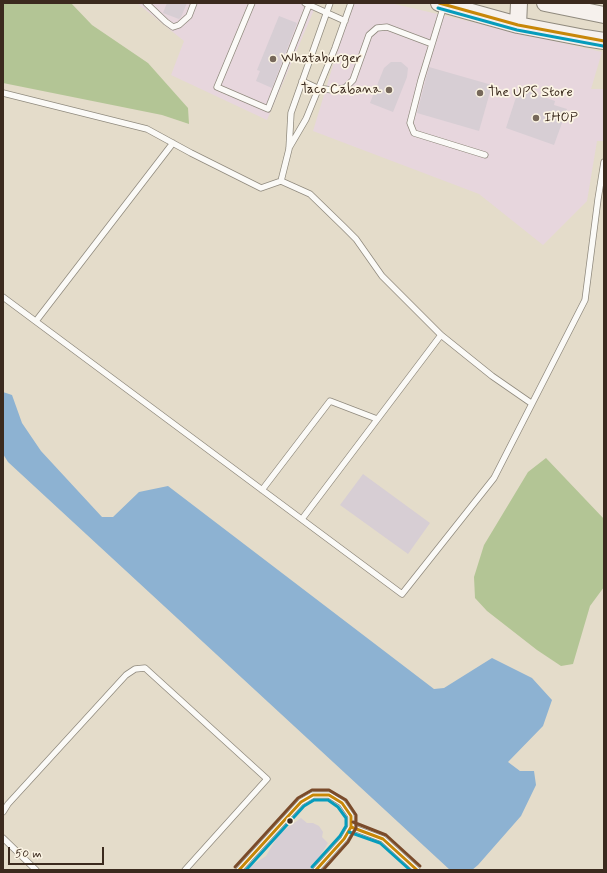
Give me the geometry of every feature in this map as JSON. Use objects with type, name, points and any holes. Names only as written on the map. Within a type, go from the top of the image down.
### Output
[{"type":"main road","points":[[518,25],[519,3]]},
{"type":"main road","points":[[545,3],[604,15]]},
{"type":"main road","points":[[442,4],[518,25],[604,41]]},
{"type":"lane","points":[[146,3],[173,27],[179,25],[189,16],[194,3]]},
{"type":"lane","points":[[252,3],[217,87],[268,110],[307,4],[345,21]]},
{"type":"lane","points":[[282,181],[289,148],[291,114],[330,3]]},
{"type":"lane","points":[[289,148],[306,119],[335,48],[351,3]]},
{"type":"lane","points":[[442,4],[410,123],[414,133],[485,155]]},
{"type":"lane","points":[[302,81],[318,88],[332,90],[345,88],[353,80],[369,35],[377,28],[387,28],[432,44]]},
{"type":"lane","points":[[3,93],[147,129],[261,188],[282,181],[310,194],[356,239],[382,276],[441,335],[492,376],[531,403]]},
{"type":"lane","points":[[36,321],[173,143]]},
{"type":"lane","points":[[3,297],[402,594],[494,478],[585,300],[604,162]]},
{"type":"lane","points":[[598,198],[604,189]]},
{"type":"lane","points":[[302,519],[441,335]]},
{"type":"lane","points":[[262,490],[330,401],[377,419]]},
{"type":"lane","points":[[3,812],[8,804],[126,675],[135,670],[145,668],[267,779],[185,870]]},
{"type":"lane","points":[[239,870],[301,802],[312,794],[329,795],[342,802],[351,816],[351,827],[344,839],[316,870]]},
{"type":"lane","points":[[351,827],[384,839],[417,870]]},
{"type":"lane","points":[[3,838],[36,870]]},
{"type":"shaded area","points":[[137,3],[317,3],[267,120],[171,75],[184,41]]},
{"type":"shaded area","points":[[352,3],[390,3],[602,52],[591,89],[604,89],[604,141],[597,141],[587,201],[543,245],[479,194],[313,131]]},
{"type":"green space","points":[[3,3],[71,3],[92,25],[148,63],[188,108],[189,124],[162,115],[3,83]]},
{"type":"green space","points":[[546,458],[604,519],[604,587],[590,606],[573,664],[561,666],[537,650],[487,611],[475,598],[474,577],[484,545],[528,472]]},
{"type":"water","points":[[3,392],[12,395],[22,423],[41,451],[102,517],[113,517],[139,492],[168,486],[434,689],[444,688],[492,658],[532,678],[552,700],[543,726],[508,762],[520,771],[534,771],[536,785],[521,816],[478,865],[472,870],[450,870],[8,462],[3,454]]},
{"type":"building","points":[[167,3],[187,3],[179,19],[163,13]]},
{"type":"building","name":"Whataburger","points":[[279,16],[297,23],[272,88],[256,81],[260,71],[257,70]]},
{"type":"building","name":"Taco Cabana","points":[[391,62],[401,62],[408,68],[407,77],[393,112],[370,103],[384,68]]},
{"type":"building","points":[[429,67],[492,85],[479,131],[417,113]]},
{"type":"building","name":"IHOP","points":[[519,88],[555,101],[554,105],[567,109],[554,145],[506,128]]},
{"type":"building","points":[[363,474],[430,523],[408,554],[340,505]]},
{"type":"building","points":[[301,818],[307,823],[313,823],[319,826],[323,832],[322,837],[328,843],[313,868],[309,870],[245,870],[266,856],[279,834]]},
{"type":"transit line","points":[[439,3],[518,25],[604,41]]},
{"type":"transit line","points":[[438,8],[517,30],[603,46]]},
{"type":"transit line","points":[[235,867],[298,798],[312,790],[329,790],[346,800],[356,815],[356,828],[348,842],[323,870]]},
{"type":"transit line","points":[[239,870],[301,802],[313,795],[329,795],[342,803],[351,816],[351,827],[344,839],[316,870]]},
{"type":"transit line","points":[[246,870],[304,806],[314,800],[328,800],[338,807],[346,818],[346,826],[340,836],[312,867]]},
{"type":"transit line","points":[[353,822],[386,835],[420,866]]},
{"type":"transit line","points":[[351,827],[383,839],[417,870]]},
{"type":"transit line","points":[[349,832],[380,843],[410,870]]},
{"type":"place","name":"Whataburger","points":[[273,59]]},
{"type":"place","name":"Taco Cabana","points":[[389,90]]},
{"type":"place","name":"The UPS Store","points":[[480,93]]},
{"type":"place","name":"IHOP","points":[[536,118]]}]
